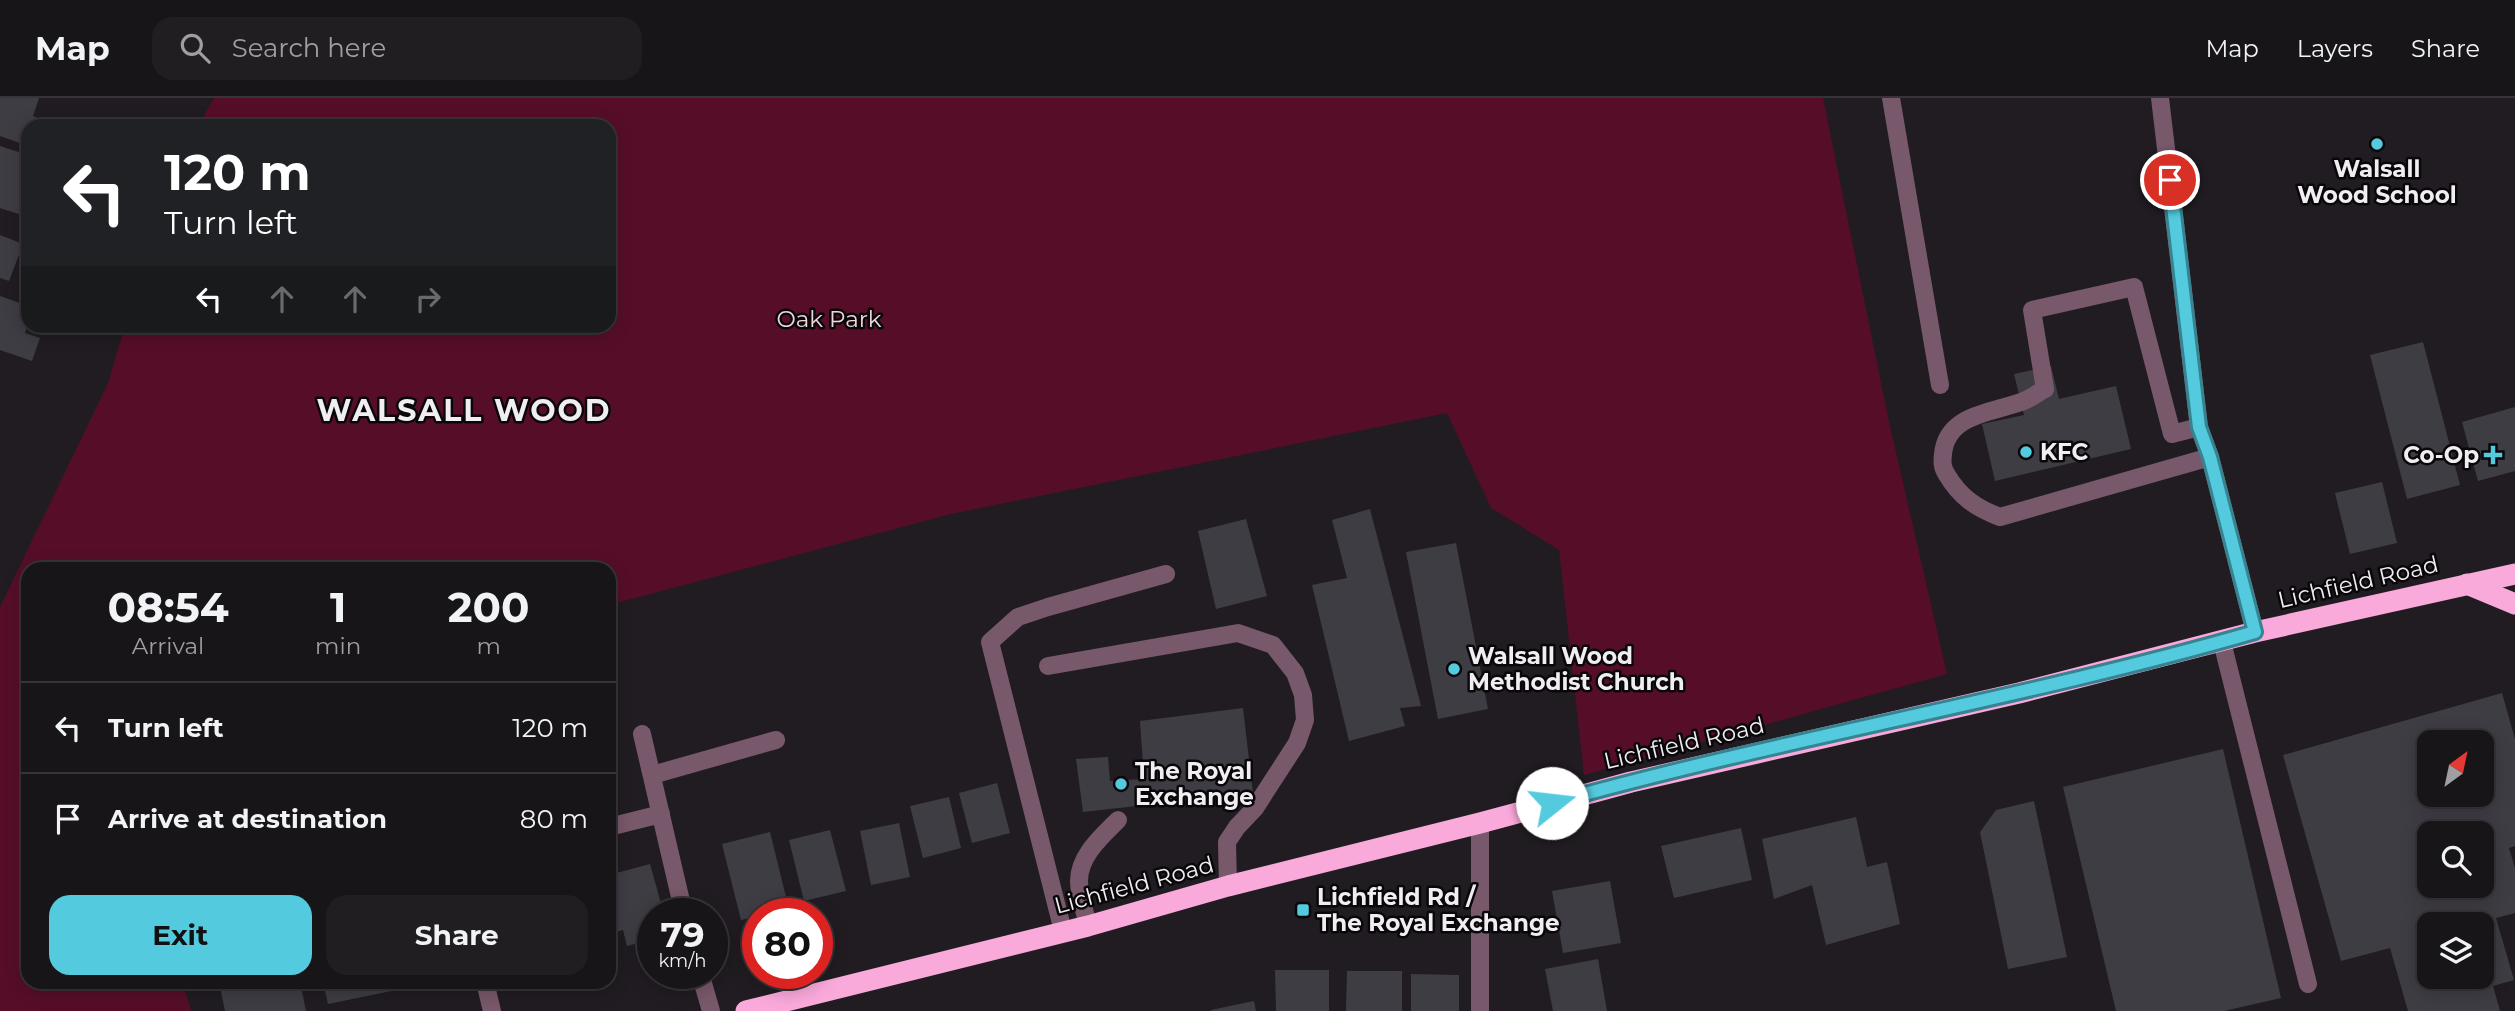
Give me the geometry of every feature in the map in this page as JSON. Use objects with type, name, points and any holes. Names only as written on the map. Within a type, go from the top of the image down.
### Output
[{"type":"highway","name":"Lichfield Road","points":[[746,1011],[1088,926],[1228,886],[1631,782],[2019,694],[2255,632],[2515,574]]},
{"type":"highway","points":[[2467,584],[2515,604]]},
{"type":"street","points":[[1891,98],[1940,384]]},
{"type":"street","points":[[2160,98],[2199,427],[2210,457],[2255,632]]},
{"type":"street","points":[[2199,427],[2172,434],[2134,287],[2032,310],[2045,389],[2026,400],[1979,414],[1955,426],[1944,443],[1942,467],[1956,490],[1978,509],[2000,517],[2210,457]]},
{"type":"street","points":[[1063,931],[990,642],[1018,617],[1166,574]]},
{"type":"street","points":[[1048,666],[1238,633],[1273,645],[1295,673],[1303,695],[1305,720],[1297,743],[1262,797],[1227,842],[1228,886]]},
{"type":"street","points":[[2222,642],[2308,984]]},
{"type":"street","points":[[642,734],[680,898]]},
{"type":"street","points":[[652,775],[776,740]]},
{"type":"street","points":[[616,825],[661,814]]},
{"type":"street","points":[[1088,926],[1079,881],[1083,861],[1095,843],[1118,820]]},
{"type":"street","points":[[1480,823],[1480,1011]]},
{"type":"street","points":[[487,989],[492,1011]]},
{"type":"street","points":[[705,989],[711,1011]]},
{"type":"green space","name":"Oak Park","points":[[214,98],[1823,98],[1889,422],[1947,674],[1584,775],[1559,550],[1491,508],[1447,413],[951,514],[616,603],[616,562],[22,562],[108,383],[123,333],[616,333],[616,119],[202,119]]},
{"type":"green space","name":"Oak Park","points":[[21,563],[21,989],[185,989],[191,1011],[0,1011],[0,607]]},
{"type":"building","points":[[0,98],[39,98],[33,116],[41,119],[21,119],[21,144],[0,136]]},
{"type":"building","points":[[0,146],[21,153],[21,215],[0,208]]},
{"type":"building","points":[[0,235],[21,243],[21,249],[9,281],[0,278]]},
{"type":"building","points":[[0,296],[21,304],[21,333],[40,338],[32,361],[0,350]]},
{"type":"building","points":[[2423,342],[2460,485],[2407,499],[2370,355]]},
{"type":"building","points":[[2051,366],[2059,399],[2116,386],[2131,449],[1995,481],[1982,424],[2024,415],[2014,374]]},
{"type":"building","points":[[2515,407],[2515,471],[2478,481],[2462,422]]},
{"type":"building","points":[[2382,482],[2397,543],[2350,554],[2335,493]]},
{"type":"building","points":[[1370,509],[1421,706],[1400,708],[1405,726],[1349,741],[1312,585],[1347,578],[1332,520]]},
{"type":"building","points":[[1246,519],[1267,596],[1216,609],[1198,531]]},
{"type":"building","name":"Walsall Wood Methodist Church","points":[[1456,543],[1488,709],[1438,719],[1406,552]]},
{"type":"building","points":[[2502,693],[2515,739],[2515,846],[2509,848],[2515,868],[2515,913],[2496,918],[2514,980],[2494,986],[2494,912],[2417,912],[2417,989],[2494,989],[2500,1011],[2408,1011],[2390,948],[2341,961],[2283,755]]},
{"type":"building","points":[[1243,708],[1253,793],[1083,812],[1076,759],[1108,757],[1110,781],[1144,779],[1140,721]]},
{"type":"building","points":[[2223,749],[2281,998],[2224,1011],[2116,1011],[2063,787]]},
{"type":"building","points":[[997,783],[1010,833],[972,843],[959,793]]},
{"type":"building","points":[[949,797],[961,848],[923,858],[910,806]]},
{"type":"building","points":[[2034,801],[2067,957],[2008,969],[1980,832],[1996,810]]},
{"type":"building","points":[[1856,817],[1867,867],[1887,862],[1900,924],[1826,945],[1812,885],[1774,899],[1762,839]]},
{"type":"building","points":[[899,823],[910,877],[871,885],[860,831]]},
{"type":"building","points":[[1741,828],[1752,880],[1674,898],[1661,846]]},
{"type":"building","points":[[830,830],[846,891],[817,898],[803,898],[789,840]]},
{"type":"building","points":[[770,832],[786,898],[742,898],[741,920],[722,844]]},
{"type":"building","points":[[650,864],[660,898],[637,898],[637,943],[627,946],[623,930],[616,932],[616,873]]},
{"type":"building","points":[[1610,881],[1621,943],[1563,953],[1552,891]]},
{"type":"building","points":[[1598,959],[1607,1011],[1553,1011],[1545,969]]},
{"type":"building","points":[[1275,970],[1329,970],[1329,1011],[1276,1011]]},
{"type":"building","points":[[1347,971],[1402,971],[1402,1011],[1346,1011]]},
{"type":"building","points":[[1411,974],[1459,975],[1459,1011],[1411,1011]]},
{"type":"building","points":[[220,989],[301,989],[306,1011],[225,1011]]},
{"type":"building","points":[[325,989],[401,989],[328,1004]]},
{"type":"building","points":[[1254,1001],[1256,1011],[1211,1011],[1211,1010]]},
{"type":"place","name":"Walsall Wood School","points":[[2377,144]]},
{"type":"place","name":"KFC","points":[[2026,452]]},
{"type":"place","name":"Co-Op","points":[[2493,455]]},
{"type":"place","name":"Walsall Wood Methodist Church","points":[[1454,669]]},
{"type":"place","name":"The Royal Exchange","points":[[1121,784]]},
{"type":"place","name":"Lichfield Rd / The Royal Exchange","points":[[1303,910]]},
{"type":"district","name":"WALSALL WOOD","points":[[464,411]]},
{"type":"route","points":[[1552,803],[1631,782],[2019,694],[2255,632],[2210,457],[2199,427],[2170,180]]}]
